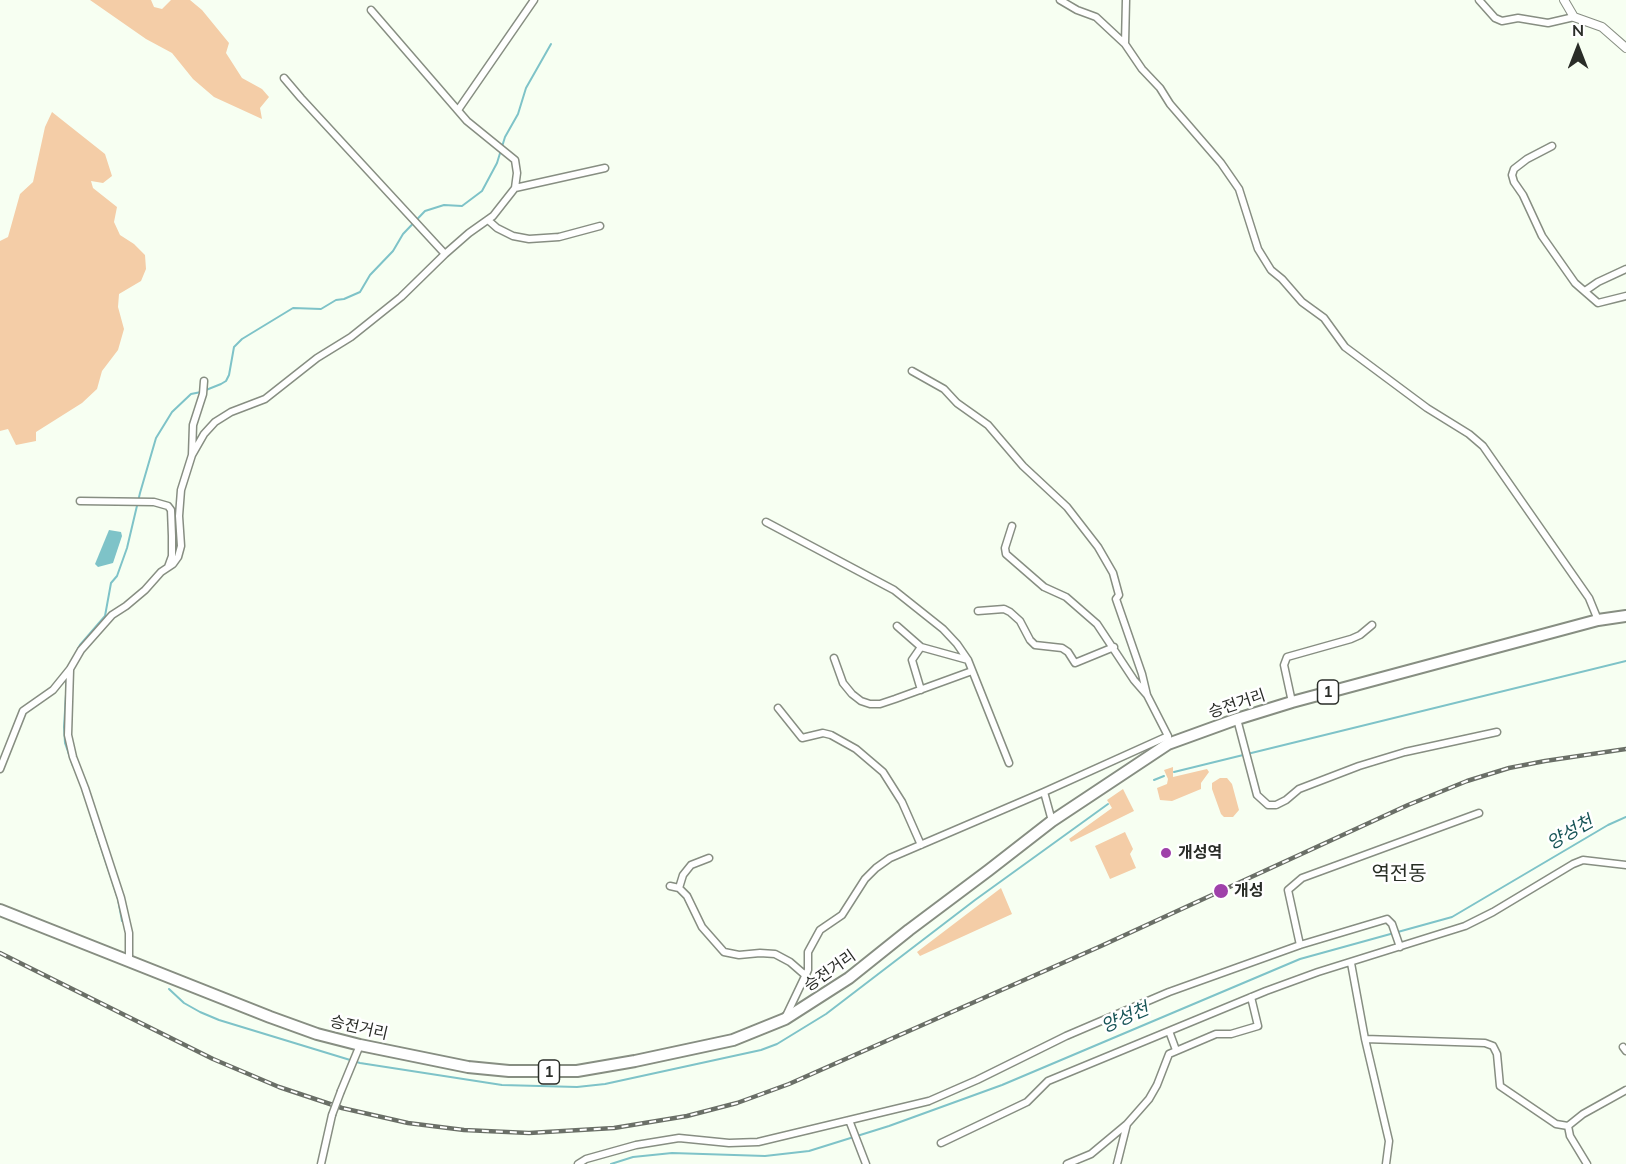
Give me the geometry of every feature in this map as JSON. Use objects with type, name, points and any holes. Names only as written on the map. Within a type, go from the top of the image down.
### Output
[{"type":"main road","name":"승전거리","points":[[0,910],[317,1034],[468,1067],[509,1071],[577,1071],[733,1040],[784,1019],[849,978],[1052,820],[1168,740],[1292,702],[1598,620],[1626,615]]},
{"type":"street","points":[[458,110],[534,0]]},
{"type":"street","points":[[1060,0],[1096,17],[1125,44],[1170,104],[1221,163],[1239,189],[1258,249],[1271,270],[1302,302],[1324,318],[1345,347],[1483,446],[1589,598],[1598,620]]},
{"type":"street","points":[[1125,44],[1126,0]]},
{"type":"street","points":[[1479,0],[1495,18],[1502,21],[1518,18],[1548,23],[1574,17],[1602,27],[1626,48]]},
{"type":"street","points":[[1564,0],[1574,17]]},
{"type":"street","points":[[0,769],[23,711],[53,690],[70,669],[81,650],[112,615],[126,606],[178,557],[181,546],[179,516],[181,490],[192,456],[204,434],[215,422],[231,412],[265,399],[317,358],[351,337],[401,297],[469,233],[488,220],[515,188],[517,173],[515,160],[466,121],[371,10]]},
{"type":"street","points":[[284,78],[445,254]]},
{"type":"street","points":[[1552,146],[1527,159],[1514,169],[1512,175],[1542,236],[1575,283],[1599,303],[1626,296]]},
{"type":"street","points":[[515,188],[605,168]]},
{"type":"street","points":[[488,220],[497,228],[513,236],[529,239],[559,237],[600,226]]},
{"type":"street","points":[[1585,291],[1626,269]]},
{"type":"street","points":[[784,1019],[806,975],[809,964],[808,952],[820,930],[842,915],[865,879],[890,858],[1168,740],[1147,695],[1116,599],[1119,595],[1113,573],[1098,547],[1067,507],[1023,466],[988,425],[957,403],[944,389],[912,371]]},
{"type":"street","points":[[192,456],[193,424],[204,388]]},
{"type":"street","points":[[80,501],[163,503],[171,510],[172,556],[168,567]]},
{"type":"street","points":[[766,522],[894,590],[943,629],[968,660],[1009,763]]},
{"type":"street","points":[[1012,526],[1005,548],[1006,554],[1044,587],[1066,597],[1097,624],[1134,680],[1147,695]]},
{"type":"street","points":[[978,611],[1004,609],[1010,612],[1020,621],[1035,645],[1062,648],[1068,652],[1075,663],[1114,647]]},
{"type":"street","points":[[1292,702],[1284,665],[1287,657],[1352,639],[1372,625]]},
{"type":"street","points":[[897,626],[921,647],[968,660]]},
{"type":"street","points":[[921,647],[912,660],[921,690]]},
{"type":"street","points":[[834,658],[843,683],[861,701],[880,704],[972,671]]},
{"type":"street","points":[[70,669],[68,735],[70,746],[121,898],[129,933],[129,962]]},
{"type":"street","points":[[778,708],[802,738],[823,733],[831,735],[856,749],[882,772],[902,802],[921,845]]},
{"type":"street","points":[[1237,719],[1257,795],[1268,805],[1276,805],[1299,789],[1359,766],[1405,752],[1497,732]]},
{"type":"street","points":[[1044,792],[1052,820]]},
{"type":"street","points":[[1300,945],[1288,890],[1302,878],[1479,813]]},
{"type":"street","points":[[679,888],[683,875],[691,865],[709,858]]},
{"type":"street","points":[[941,1143],[1027,1102],[1048,1081],[1251,997],[1318,972],[1351,963],[1399,943],[1465,926],[1573,864],[1583,860],[1626,865]]},
{"type":"street","points":[[670,886],[679,888],[687,896],[702,927],[724,952],[739,955],[775,954],[806,975]]},
{"type":"street","points":[[578,1164],[586,1159],[636,1145],[679,1138],[729,1143],[758,1142],[929,1101],[1066,1036],[1169,993],[1300,945],[1387,919],[1392,924],[1399,943]]},
{"type":"street","points":[[1351,963],[1365,1039],[1389,1141],[1386,1164]]},
{"type":"street","points":[[1067,1164],[1091,1154],[1127,1124],[1149,1099],[1169,1054],[1216,1034],[1231,1034],[1258,1026],[1251,997]]},
{"type":"street","points":[[1169,1031],[1176,1050]]},
{"type":"street","points":[[1365,1039],[1485,1043],[1493,1047],[1497,1054],[1500,1086],[1556,1124],[1569,1126],[1583,1114],[1626,1090]]},
{"type":"street","points":[[321,1164],[332,1115],[360,1045]]},
{"type":"street","points":[[849,1120],[866,1164]]},
{"type":"street","points":[[1117,1164],[1127,1124]]},
{"type":"street","points":[[1569,1126],[1570,1136],[1587,1164]]},
{"type":"shaded area","points":[[90,0],[151,0],[154,7],[162,9],[171,0],[190,0],[202,10],[229,43],[226,53],[242,78],[262,89],[269,97],[260,108],[262,119],[214,97],[193,79],[172,53],[146,39]]},
{"type":"shaded area","points":[[52,112],[105,154],[112,176],[103,183],[91,181],[93,188],[117,207],[114,222],[120,235],[145,255],[146,269],[141,281],[119,294],[118,307],[124,329],[118,350],[102,371],[97,389],[82,403],[36,432],[36,441],[16,445],[8,429],[0,431],[0,241],[8,237],[20,194],[33,182],[45,127]]},
{"type":"shaded area","points":[[1173,767],[1173,777],[1207,769],[1209,772],[1201,783],[1201,789],[1172,801],[1160,800],[1157,788],[1167,784],[1168,779],[1164,770]]},
{"type":"shaded area","points":[[1220,778],[1227,778],[1232,784],[1239,810],[1233,817],[1224,817],[1221,814],[1212,789],[1212,783]]},
{"type":"shaded area","points":[[1123,789],[1134,811],[1071,842],[1069,839],[1112,808],[1107,800]]},
{"type":"shaded area","points":[[1125,832],[1133,849],[1130,854],[1136,868],[1110,879],[1095,846]]},
{"type":"shaded area","points":[[1001,888],[1012,914],[920,956],[917,952]]},
{"type":"water","points":[[109,530],[121,532],[122,536],[113,563],[98,567],[95,564]]},
{"type":"waterway","points":[[206,390],[226,381],[234,347],[242,339],[293,308],[321,309],[336,300],[360,292],[370,275],[393,251],[403,234],[425,211],[444,205],[462,206],[482,191],[497,163],[505,137],[518,114],[526,88],[551,44]]},
{"type":"waterway","points":[[72,661],[80,645],[105,616],[111,583],[117,576],[127,548],[156,438],[172,412],[191,394],[201,392]]},
{"type":"waterway","points":[[1174,772],[1626,661]]},
{"type":"waterway","points":[[67,678],[65,743],[73,766]]},
{"type":"waterway","points":[[1154,780],[1164,776]]},
{"type":"waterway","points":[[169,989],[184,1003],[219,1020],[360,1063],[502,1085],[577,1087],[605,1084],[761,1050],[777,1044],[826,1014],[975,900],[1108,804]]},
{"type":"waterway","name":"양성천","points":[[611,1164],[633,1157],[672,1153],[765,1156],[809,1151],[889,1126],[1002,1085],[1300,959],[1452,917],[1608,825],[1626,817]]},
{"type":"waterway","points":[[93,823],[118,899],[122,921]]},
{"type":"railway","points":[[0,953],[213,1059],[279,1087],[342,1108],[408,1123],[464,1130],[529,1133],[614,1128],[687,1116],[737,1103],[789,1084],[1101,946],[1408,805],[1467,781],[1509,768],[1626,749]]},
{"type":"place","name":"개성역","points":[[1166,853]]},
{"type":"place","name":"개성","points":[[1221,891]]},
{"type":"district","name":"역전동","points":[[1399,874]]}]
